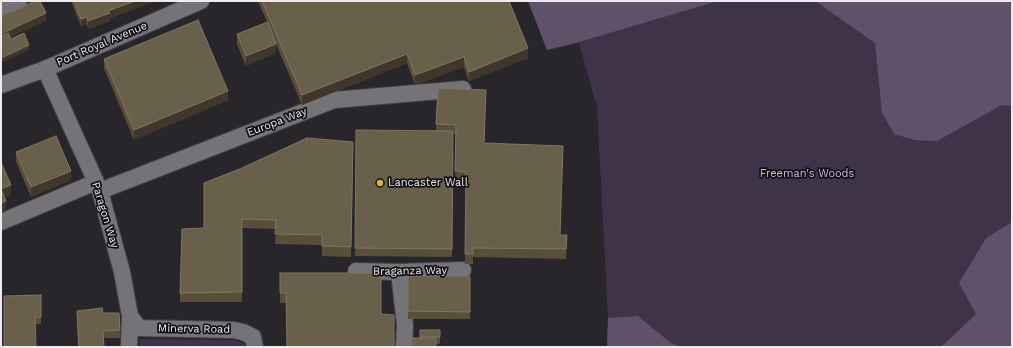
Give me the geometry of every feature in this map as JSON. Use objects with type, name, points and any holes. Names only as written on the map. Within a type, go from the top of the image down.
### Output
[{"type":"street","points":[[1,7],[19,1]]},
{"type":"street","name":"Port Royal Avenue","points":[[1,85],[201,1]]},
{"type":"street","name":"Paragon Way","points":[[44,68],[98,187],[122,272],[130,316],[129,347]]},
{"type":"street","name":"Europa Way","points":[[1,222],[334,100],[463,89]]},
{"type":"street","name":"Braganza Way","points":[[356,271],[399,272],[463,270]]},
{"type":"street","points":[[399,272],[405,325],[404,347]]},
{"type":"street","name":"Minerva Road","points":[[130,316],[139,328],[234,330],[243,332],[253,338],[255,347]]},
{"type":"green space","name":"Freeman's Woods","points":[[528,1],[1012,1],[1012,347],[607,347],[608,318],[597,107],[579,43],[547,50]]},
{"type":"green space","points":[[140,339],[235,340],[244,344],[246,347],[140,347]]},
{"type":"shaded area","points":[[528,1],[718,1],[547,50]]},
{"type":"shaded area","points":[[815,1],[1012,1],[1012,106],[1002,105],[937,141],[915,140],[894,134],[882,113],[875,43]]},
{"type":"shaded area","points":[[1012,222],[1012,347],[941,347],[976,314],[959,283],[986,238]]},
{"type":"shaded area","points":[[638,316],[671,343],[682,347],[607,347],[608,318]]},
{"type":"building","points":[[35,1],[40,1],[46,13],[1,34],[1,11],[3,16]]},
{"type":"building","points":[[74,1],[135,1],[108,11],[110,13],[88,21],[87,17],[81,19]]},
{"type":"building","points":[[262,1],[509,1],[528,48],[469,72],[464,57],[415,75],[407,54],[302,95]]},
{"type":"building","points":[[198,20],[228,91],[134,130],[104,59]]},
{"type":"building","points":[[268,22],[276,44],[246,56],[237,34]]},
{"type":"building","points":[[8,33],[11,39],[24,33],[29,45],[1,58],[1,36]]},
{"type":"building","points":[[438,88],[486,90],[484,143],[563,146],[560,235],[567,235],[566,249],[473,248],[473,254],[465,254],[466,172],[455,171],[456,125],[436,124]]},
{"type":"building","points":[[356,130],[453,131],[452,249],[355,248]]},
{"type":"building","points":[[56,136],[71,171],[31,187],[16,152]]},
{"type":"building","points":[[307,138],[353,142],[351,247],[322,246],[322,235],[275,234],[276,220],[242,219],[242,292],[180,293],[182,229],[204,228],[204,183],[242,168]]},
{"type":"building","points":[[1,162],[11,185],[1,189]]},
{"type":"building","points":[[1,189],[6,201],[1,203]]},
{"type":"building","points":[[280,273],[381,273],[381,314],[394,315],[394,347],[287,347],[286,293],[280,293]]},
{"type":"building","points":[[408,276],[470,276],[470,312],[408,311]]},
{"type":"building","points":[[41,295],[41,317],[35,317],[36,347],[4,347],[4,296]]},
{"type":"building","points":[[102,308],[103,313],[119,313],[120,330],[103,331],[104,347],[79,347],[77,311]]},
{"type":"building","points":[[420,330],[440,330],[440,337],[420,337]]},
{"type":"building","points":[[413,338],[436,338],[436,347],[413,347]]},
{"type":"place","name":"Lancaster Wall","points":[[380,183]]}]
